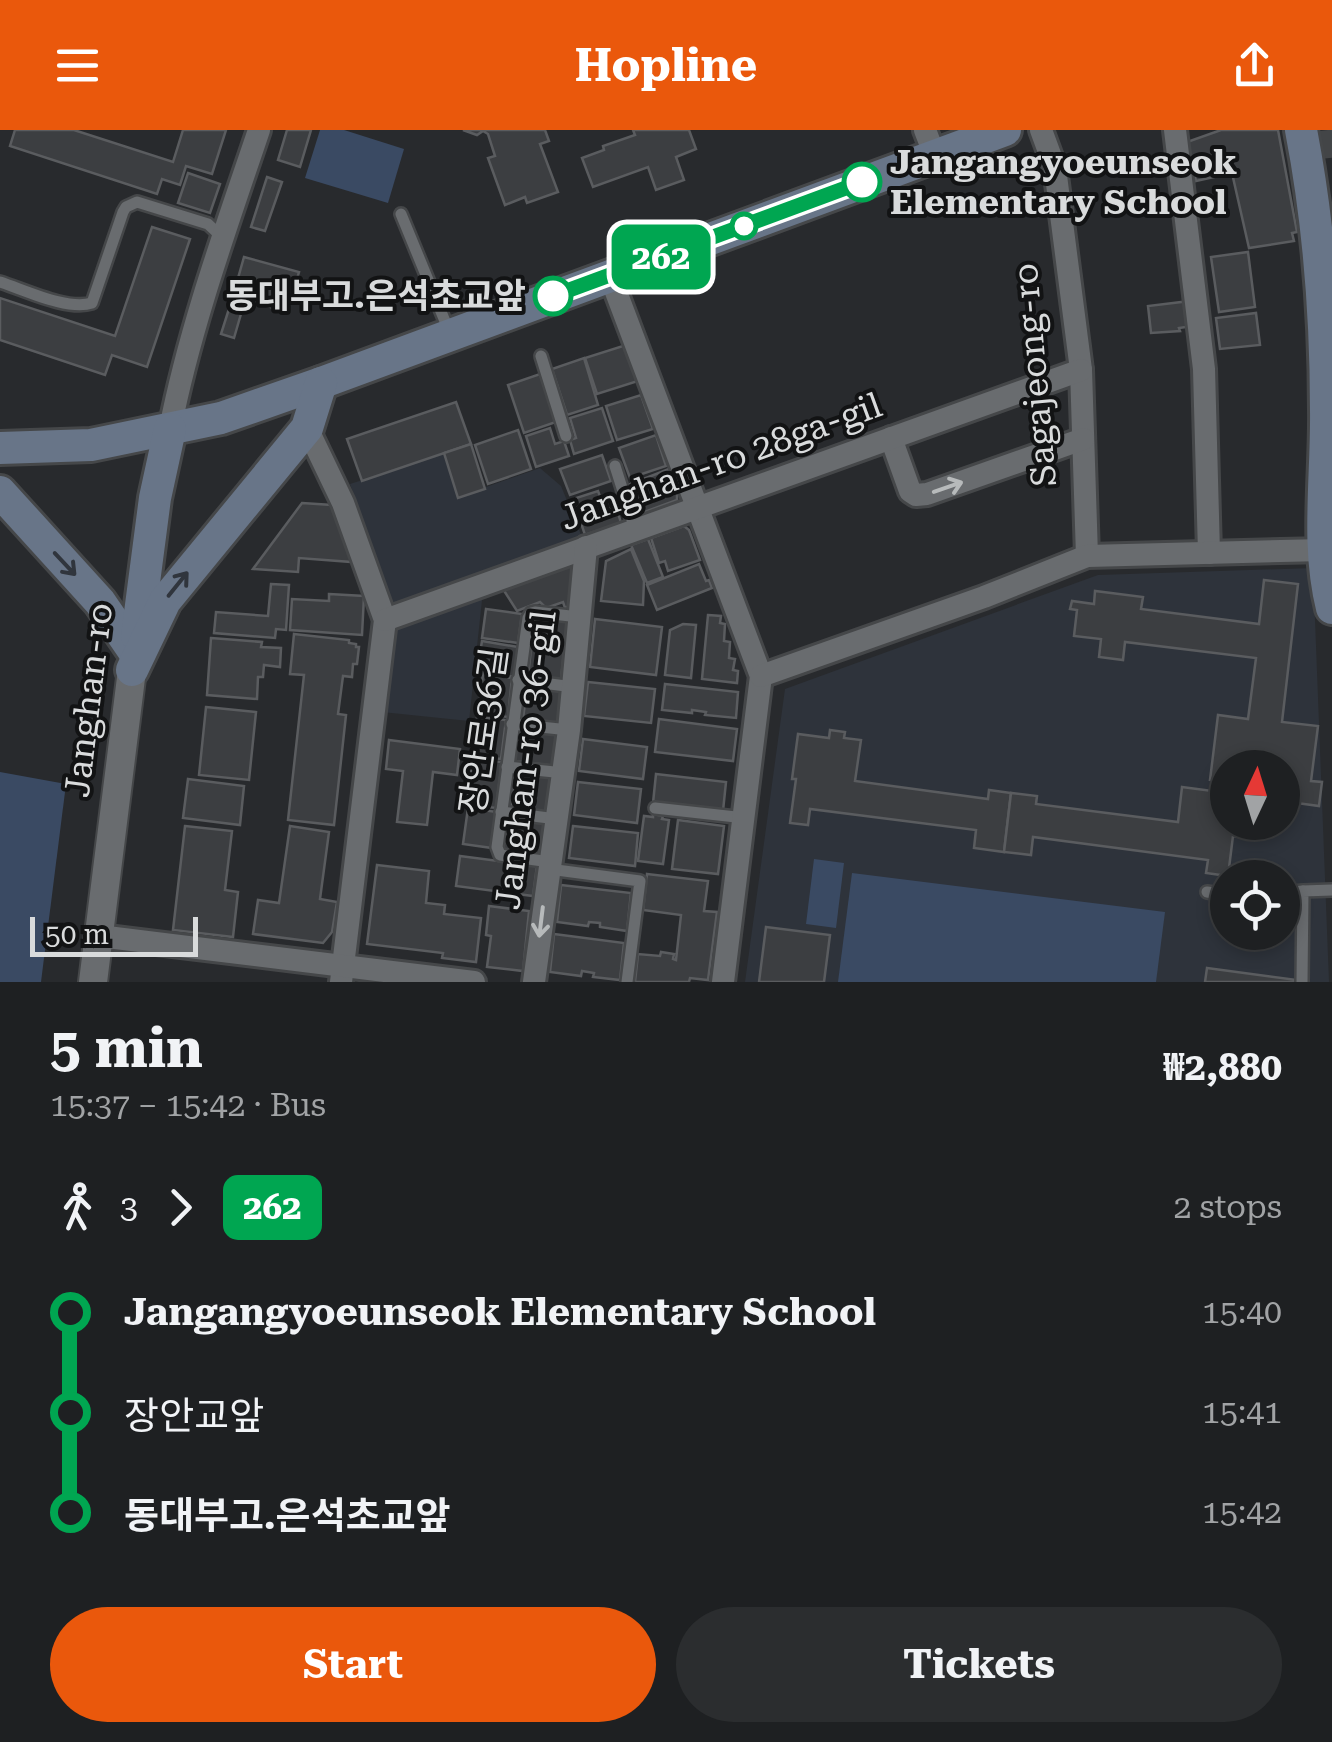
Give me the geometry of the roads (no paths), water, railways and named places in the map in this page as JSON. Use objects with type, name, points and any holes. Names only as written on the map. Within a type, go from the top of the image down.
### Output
[{"type":"main road","points":[[0,448],[91,445],[221,418],[610,276],[930,143],[1004,130]]},
{"type":"main road","points":[[1301,130],[1313,192],[1324,300],[1324,550],[1332,608]]},
{"type":"main road","points":[[1313,192],[1318,170],[1332,158]]},
{"type":"main road","points":[[134,661],[164,601],[307,428],[321,384]]},
{"type":"main road","name":"Janghan-ro","points":[[134,661],[156,498],[170,428]]},
{"type":"main road","points":[[0,492],[100,602],[134,661]]},
{"type":"street","points":[[170,428],[178,386],[259,130]]},
{"type":"street","name":"Sagajeong-ro","points":[[1042,130],[1056,168],[1082,370],[1087,556]]},
{"type":"street","points":[[1175,130],[1204,369],[1210,553]]},
{"type":"street","points":[[610,276],[761,676],[724,982]]},
{"type":"street","name":"Janghan-ro 28ga-gil","points":[[385,620],[1082,370]]},
{"type":"street","points":[[307,428],[344,503],[385,620],[342,974]]},
{"type":"street","points":[[891,438],[910,491],[916,495],[1084,439]]},
{"type":"street","name":"Janghan-ro 36-gil","points":[[534,982],[564,773],[586,547]]},
{"type":"street","points":[[761,676],[1087,556],[1324,550]]},
{"type":"street","name":"Janghan-ro","points":[[93,982],[134,661]]},
{"type":"street","points":[[99,936],[342,974],[474,982]]},
{"type":"lane","points":[[0,282],[72,306],[92,304],[123,212],[136,202],[208,224],[223,238]]},
{"type":"lane","points":[[401,214],[451,334]]},
{"type":"lane","points":[[542,356],[566,436]]},
{"type":"lane","points":[[615,466],[635,529]]},
{"type":"lane","name":"장안로36길","points":[[549,866],[497,853],[501,812],[528,618],[531,613],[580,617]]},
{"type":"lane","points":[[518,680],[574,687]]},
{"type":"lane","points":[[512,724],[569,730]]},
{"type":"lane","points":[[507,767],[564,773]]},
{"type":"lane","points":[[655,808],[744,818]]},
{"type":"lane","points":[[501,812],[557,819]]},
{"type":"lane","points":[[549,866],[640,881],[627,982]]},
{"type":"lane","points":[[1302,982],[1303,890]]},
{"type":"lane","points":[[1300,891],[1332,890]]},
{"type":"tunnel","points":[[1328,130],[1332,167]]},
{"type":"place","name":"Jangangyoeunseok Elementary School","points":[[862,182]]},
{"type":"place","name":"동대부고.은석초교앞","points":[[553,296]]}]
